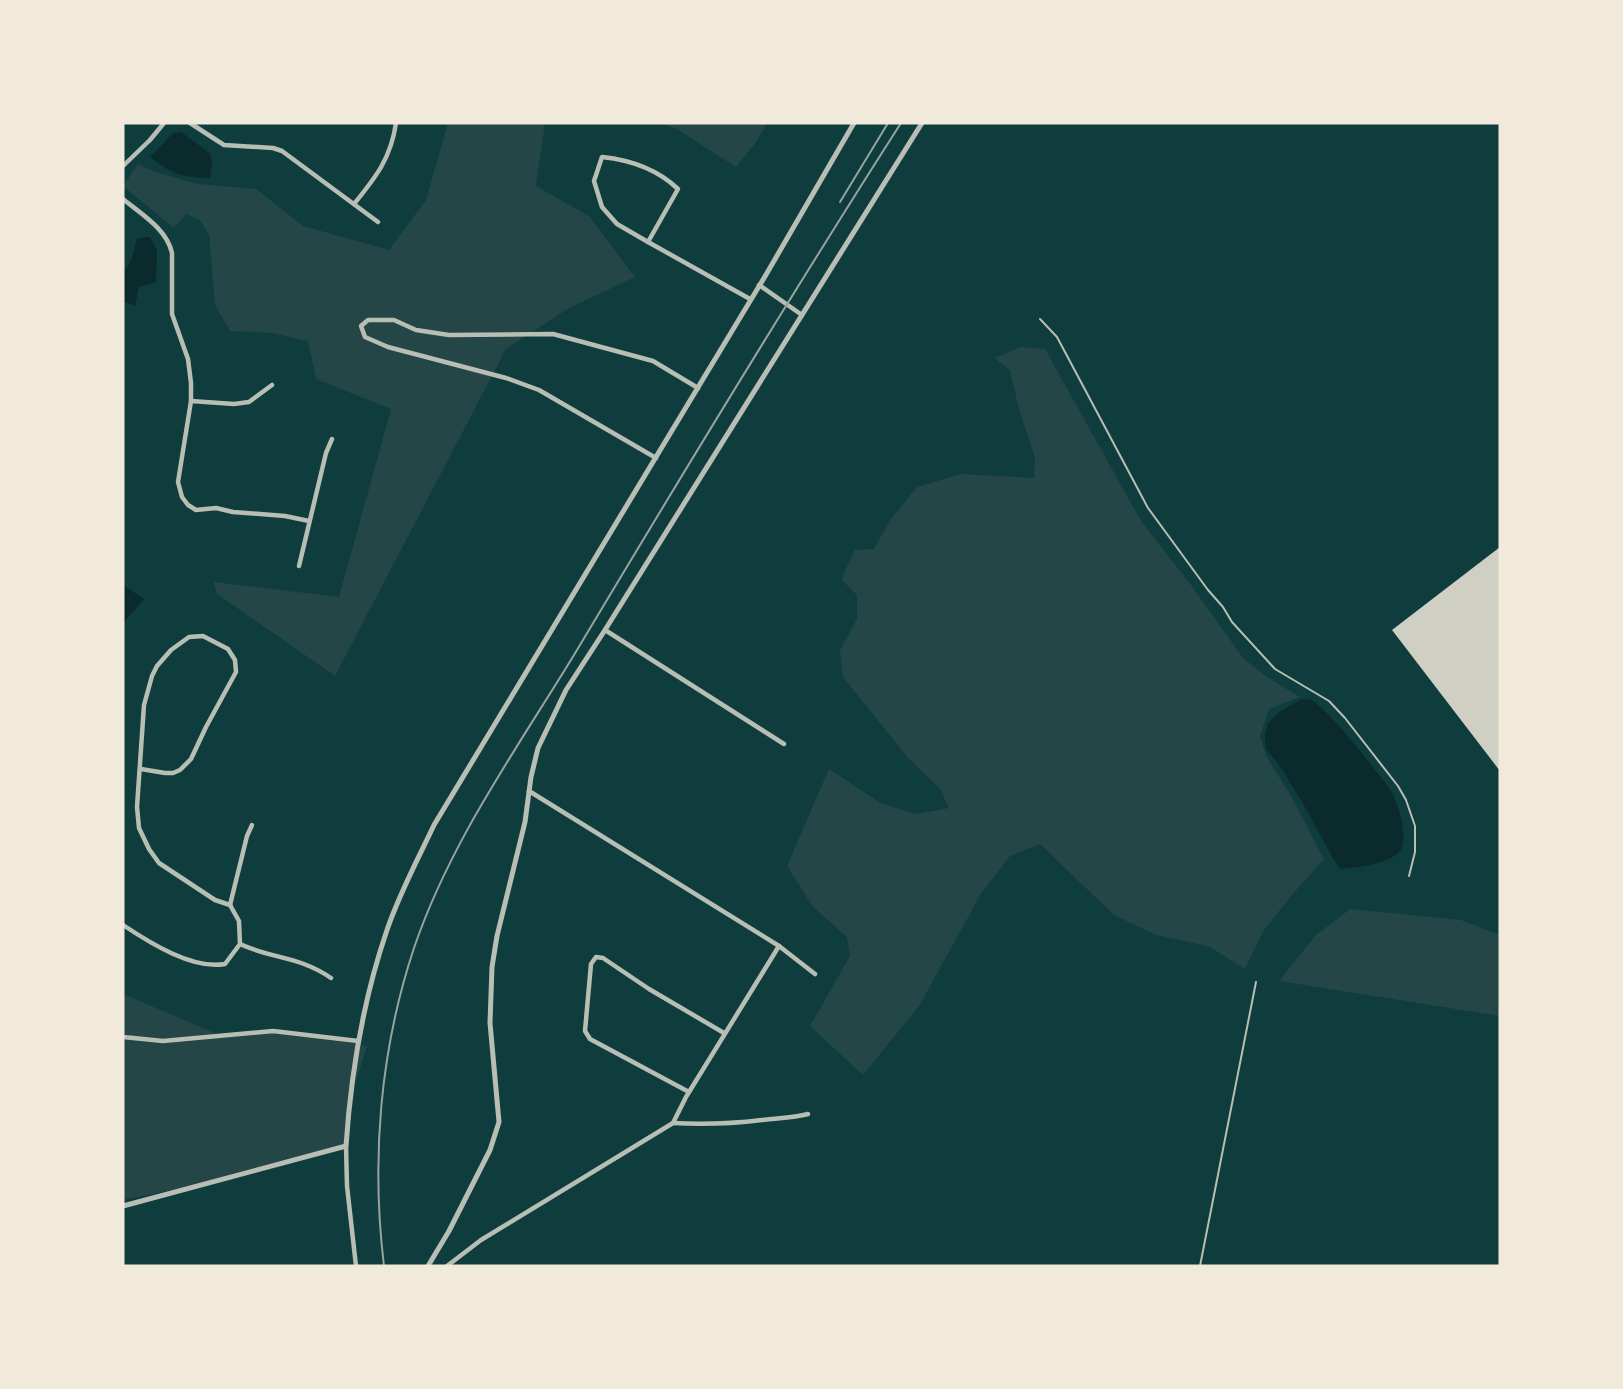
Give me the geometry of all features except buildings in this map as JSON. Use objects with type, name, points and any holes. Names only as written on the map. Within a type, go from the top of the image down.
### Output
[{"type":"street","points":[[123,166],[164,123]]},
{"type":"street","points":[[190,123],[224,145],[273,148],[282,151],[378,222]]},
{"type":"street","points":[[354,204],[384,165],[393,142],[396,123]]},
{"type":"street","points":[[356,1266],[347,1186],[346,1146],[350,1090],[369,992],[387,928],[400,895],[434,825],[698,388],[854,123]]},
{"type":"street","points":[[428,1266],[449,1232],[490,1150],[499,1122],[490,1023],[492,967],[525,822],[528,791],[538,748],[557,705],[922,123]]},
{"type":"street","points":[[648,242],[678,189],[667,179],[645,167],[628,160],[602,157],[594,181],[603,207],[617,224],[648,242],[750,299]]},
{"type":"street","points":[[123,199],[164,234],[170,243],[172,253],[172,314],[188,359],[191,401],[178,482],[182,498],[196,510],[216,508],[309,521]]},
{"type":"street","points":[[759,285],[802,315]]},
{"type":"street","points":[[656,458],[539,390],[506,378],[388,347],[365,337],[361,326],[368,320],[394,320],[416,330],[449,335],[553,334],[653,361],[698,388]]},
{"type":"street","points":[[191,401],[234,404],[249,402],[272,385]]},
{"type":"street","points":[[299,566],[326,453],[332,440]]},
{"type":"street","points":[[605,630],[784,744]]},
{"type":"street","points":[[141,769],[173,773],[191,759],[236,672],[235,660],[228,649],[203,636],[189,637],[171,650],[157,666],[144,705],[137,807],[139,828],[159,863],[215,900],[230,905]]},
{"type":"street","points":[[528,791],[779,946],[815,974]]},
{"type":"street","points":[[123,925],[175,955],[212,967],[225,964],[240,944],[238,921],[230,905],[240,861],[252,825]]},
{"type":"street","points":[[240,944],[260,952],[302,962],[331,978]]},
{"type":"street","points":[[447,1266],[481,1240],[673,1123],[688,1092],[779,946]]},
{"type":"street","points":[[688,1092],[590,1039],[585,1031],[591,964],[596,957],[603,958],[649,989],[724,1033]]},
{"type":"street","points":[[123,1037],[163,1041],[273,1031],[358,1041]]},
{"type":"street","points":[[673,1123],[711,1126],[786,1119],[808,1114]]},
{"type":"street","points":[[123,1206],[346,1146]]},
{"type":"lane","points":[[1040,319],[1057,337],[1148,508],[1232,622],[1275,669],[1329,701],[1398,786],[1406,800],[1415,826],[1415,852],[1409,876]]},
{"type":"lane","points":[[1200,1266],[1256,982]]},
{"type":"shaded area","points":[[448,123],[545,123],[536,186],[589,216],[635,277],[569,308],[506,349],[335,676],[217,594],[214,582],[339,597],[391,409],[316,379],[308,341],[273,333],[230,331],[215,305],[209,235],[200,220],[186,214],[174,228],[123,186],[138,164],[158,173],[198,184],[256,189],[303,226],[389,250],[426,200]]},
{"type":"shaded area","points":[[660,123],[767,123],[756,142],[736,167],[677,129]]},
{"type":"shaded area","points":[[181,132],[211,154],[210,178],[178,174],[150,157],[173,133]]},
{"type":"shaded area","points":[[150,237],[157,251],[156,282],[139,287],[135,306],[123,301],[123,274],[132,258],[137,238]]},
{"type":"shaded area","points":[[1020,347],[1045,349],[1141,521],[1191,585],[1243,658],[1267,677],[1300,697],[1269,709],[1260,736],[1266,756],[1291,796],[1324,859],[1264,930],[1245,969],[1208,946],[1156,935],[1114,915],[1040,844],[1010,856],[982,892],[919,1006],[863,1075],[810,1026],[850,956],[847,937],[813,907],[787,866],[829,769],[880,803],[916,814],[949,808],[940,789],[909,759],[843,677],[840,650],[857,619],[857,595],[841,579],[855,550],[874,549],[891,519],[917,487],[961,474],[1034,478],[1035,458],[1019,409],[1010,371],[995,358]]},
{"type":"shaded area","points":[[123,585],[144,599],[123,623]]},
{"type":"shaded area","points":[[1302,699],[1311,700],[1328,714],[1391,791],[1400,813],[1403,840],[1399,852],[1387,860],[1372,865],[1341,869],[1280,766],[1266,749],[1265,736],[1268,723],[1279,712]]},
{"type":"shaded area","points":[[1350,909],[1461,920],[1500,935],[1500,1016],[1279,981],[1315,936]]},
{"type":"shaded area","points":[[123,994],[217,1034],[296,1032],[367,1046],[352,1094],[344,1144],[221,1180],[123,1200]]},
{"type":"railway","points":[[840,202],[888,123]]},
{"type":"railway","points":[[384,1266],[378,1186],[381,1106],[386,1065],[402,987],[414,948],[446,871],[507,762],[901,123]]}]
